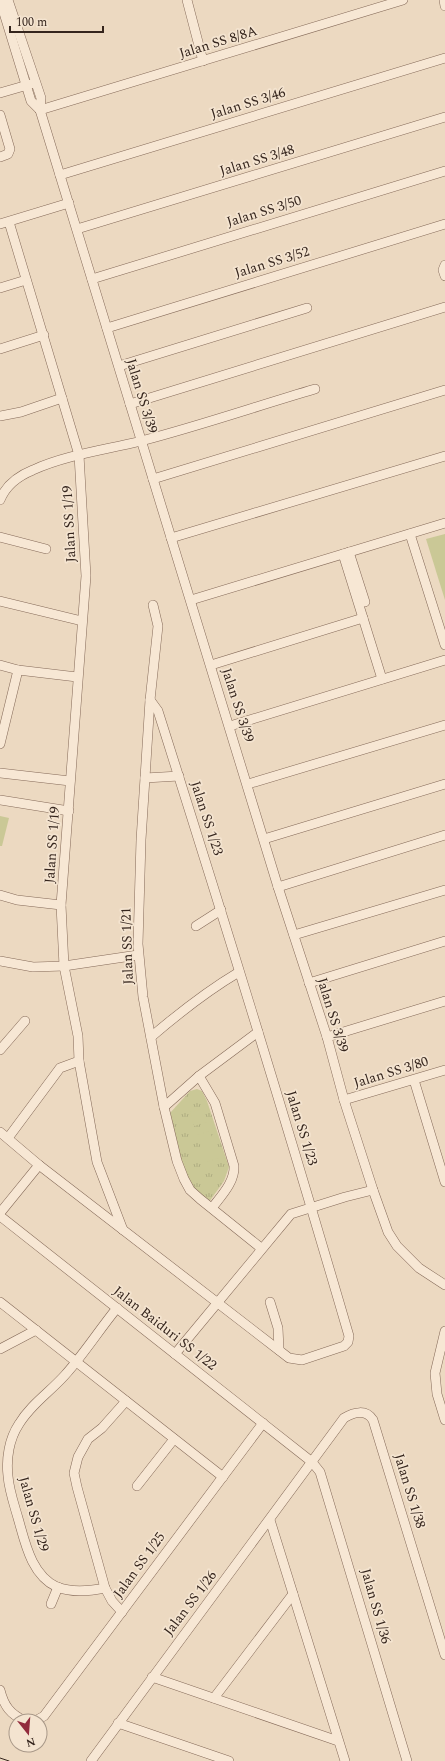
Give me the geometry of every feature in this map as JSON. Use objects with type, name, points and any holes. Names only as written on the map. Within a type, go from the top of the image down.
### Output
[{"type":"street","points":[[0,0],[31,101],[40,110]]},
{"type":"street","points":[[8,0],[36,83],[40,98],[40,110]]},
{"type":"street","points":[[187,0],[203,61]]},
{"type":"street","name":"Jalan SS 8/8A","points":[[40,110],[403,0]]},
{"type":"street","name":"Jalan SS 3/46","points":[[60,175],[445,58]]},
{"type":"street","points":[[0,93],[36,83]]},
{"type":"street","name":"Jalan SS 3/39","points":[[40,110],[248,784],[278,887],[327,1037],[344,1100],[373,1190],[388,1232],[397,1246],[419,1268],[445,1286]]},
{"type":"street","points":[[0,115],[10,149],[10,152],[0,157]]},
{"type":"street","name":"Jalan SS 3/48","points":[[77,230],[445,117]]},
{"type":"street","name":"Jalan SS 3/50","points":[[92,279],[445,171]]},
{"type":"street","points":[[4,223],[69,204]]},
{"type":"street","name":"Jalan SS 1/19","points":[[4,223],[26,280],[44,336],[78,455],[86,576],[61,905],[64,966],[78,1036],[79,1061],[97,1162],[123,1230]]},
{"type":"street","name":"Jalan SS 3/52","points":[[107,328],[445,224]]},
{"type":"street","points":[[445,265],[443,270],[445,276]]},
{"type":"street","points":[[0,288],[26,280]]},
{"type":"street","points":[[130,404],[445,307]]},
{"type":"street","points":[[119,366],[307,308]]},
{"type":"street","points":[[0,349],[44,336]]},
{"type":"street","points":[[0,500],[10,484],[33,470],[78,455],[142,440],[315,389]]},
{"type":"street","points":[[153,479],[445,390]]},
{"type":"street","points":[[0,416],[21,412],[62,398]]},
{"type":"street","points":[[171,538],[445,456]]},
{"type":"street","points":[[191,600],[445,523]]},
{"type":"street","points":[[413,533],[445,627]]},
{"type":"street","points":[[413,533],[445,645]]},
{"type":"street","points":[[0,537],[46,549]]},
{"type":"street","points":[[346,553],[363,618],[385,678]]},
{"type":"street","points":[[346,553],[385,678]]},
{"type":"street","points":[[0,601],[82,621]]},
{"type":"street","name":"Jalan SS 1/21","points":[[153,605],[158,626],[150,700],[141,840],[138,955],[143,997],[164,1107],[177,1161],[184,1179],[190,1190],[261,1248]]},
{"type":"street","points":[[211,665],[363,618]]},
{"type":"street","points":[[230,726],[445,660]]},
{"type":"street","points":[[0,665],[18,670],[78,677]]},
{"type":"street","points":[[0,744],[18,670]]},
{"type":"street","name":"Jalan SS 1/23","points":[[0,1132],[39,1165],[217,1304],[289,1358],[302,1360],[344,1346],[348,1342],[349,1336],[312,1207],[221,910],[158,712],[150,700]]},
{"type":"street","points":[[248,784],[445,725]]},
{"type":"street","points":[[0,773],[70,781]]},
{"type":"street","name":"Jalan SS 1/23","points":[[145,778],[179,776]]},
{"type":"street","points":[[264,839],[445,784]]},
{"type":"street","points":[[0,800],[69,811]]},
{"type":"street","points":[[278,887],[445,836]]},
{"type":"street","points":[[294,935],[445,890]]},
{"type":"street","points":[[0,895],[17,900],[61,905]]},
{"type":"street","points":[[196,926],[221,910]]},
{"type":"street","points":[[309,983],[445,942]]},
{"type":"street","points":[[0,961],[33,967],[64,966],[138,955]]},
{"type":"street","points":[[151,1037],[192,1002],[239,972]]},
{"type":"street","points":[[327,1037],[445,1001]]},
{"type":"street","points":[[0,1050],[25,1021]]},
{"type":"street","points":[[164,1107],[199,1076],[258,1032]]},
{"type":"street","points":[[8,1138],[60,1068],[79,1061]]},
{"type":"street","name":"Jalan SS 3/80","points":[[344,1100],[445,1070]]},
{"type":"street","points":[[199,1076],[207,1087],[215,1103],[234,1166],[234,1174],[231,1181],[212,1208]]},
{"type":"street","points":[[414,1080],[445,1182]]},
{"type":"street","points":[[0,1215],[39,1165]]},
{"type":"street","points":[[345,1197],[362,1188],[368,1174]]},
{"type":"street","points":[[175,1354],[261,1248],[291,1214],[373,1190]]},
{"type":"street","name":"Jalan Baiduri SS 1/22","points":[[0,1215],[312,1462]]},
{"type":"street","points":[[0,1302],[77,1360],[126,1401],[223,1477]]},
{"type":"street","points":[[270,1302],[278,1328],[279,1350]]},
{"type":"street","name":"Jalan SS 1/29","points":[[105,1588],[84,1591],[58,1587],[38,1571],[28,1550],[12,1497],[8,1476],[8,1450],[19,1424],[38,1400],[65,1375],[116,1308]]},
{"type":"street","points":[[0,1349],[36,1330]]},
{"type":"street","points":[[445,1332],[435,1373],[436,1394],[445,1420]]},
{"type":"street","points":[[122,1612],[112,1601],[105,1588],[74,1473],[78,1457],[88,1440],[102,1428],[126,1401]]},
{"type":"street","name":"Jalan SS 1/38","points":[[312,1462],[344,1418],[350,1414],[363,1412],[369,1415],[376,1428],[445,1655]]},
{"type":"street","name":"Jalan SS 1/25","points":[[46,1713],[263,1423]]},
{"type":"street","points":[[137,1486],[174,1438]]},
{"type":"street","name":"Jalan SS 1/26","points":[[91,1761],[312,1462]]},
{"type":"street","name":"Jalan SS 1/36","points":[[312,1462],[320,1472],[327,1491],[407,1761]]},
{"type":"street","points":[[270,1520],[345,1761]]},
{"type":"street","points":[[52,1604],[58,1587]]},
{"type":"street","points":[[214,1698],[293,1594]]},
{"type":"street","points":[[152,1677],[338,1741]]},
{"type":"street","points":[[0,1690],[6,1708],[13,1713]]},
{"type":"street","points":[[118,1723],[229,1761]]},
{"type":"green space","points":[[445,534],[445,600],[426,539]]},
{"type":"green space","points":[[0,816],[9,818],[2,846],[0,846]]},
{"type":"green space","points":[[197,1089],[202,1091],[207,1101],[229,1167],[224,1181],[209,1202],[193,1190],[180,1162],[170,1113],[190,1091]]},
{"type":"green space","points":[[203,1109],[207,1122],[194,1126],[190,1112]]},
{"type":"green space","points":[[210,1131],[219,1158],[206,1162],[197,1135]]},
{"type":"tram line","points":[[0,1758],[9,1761]]}]
